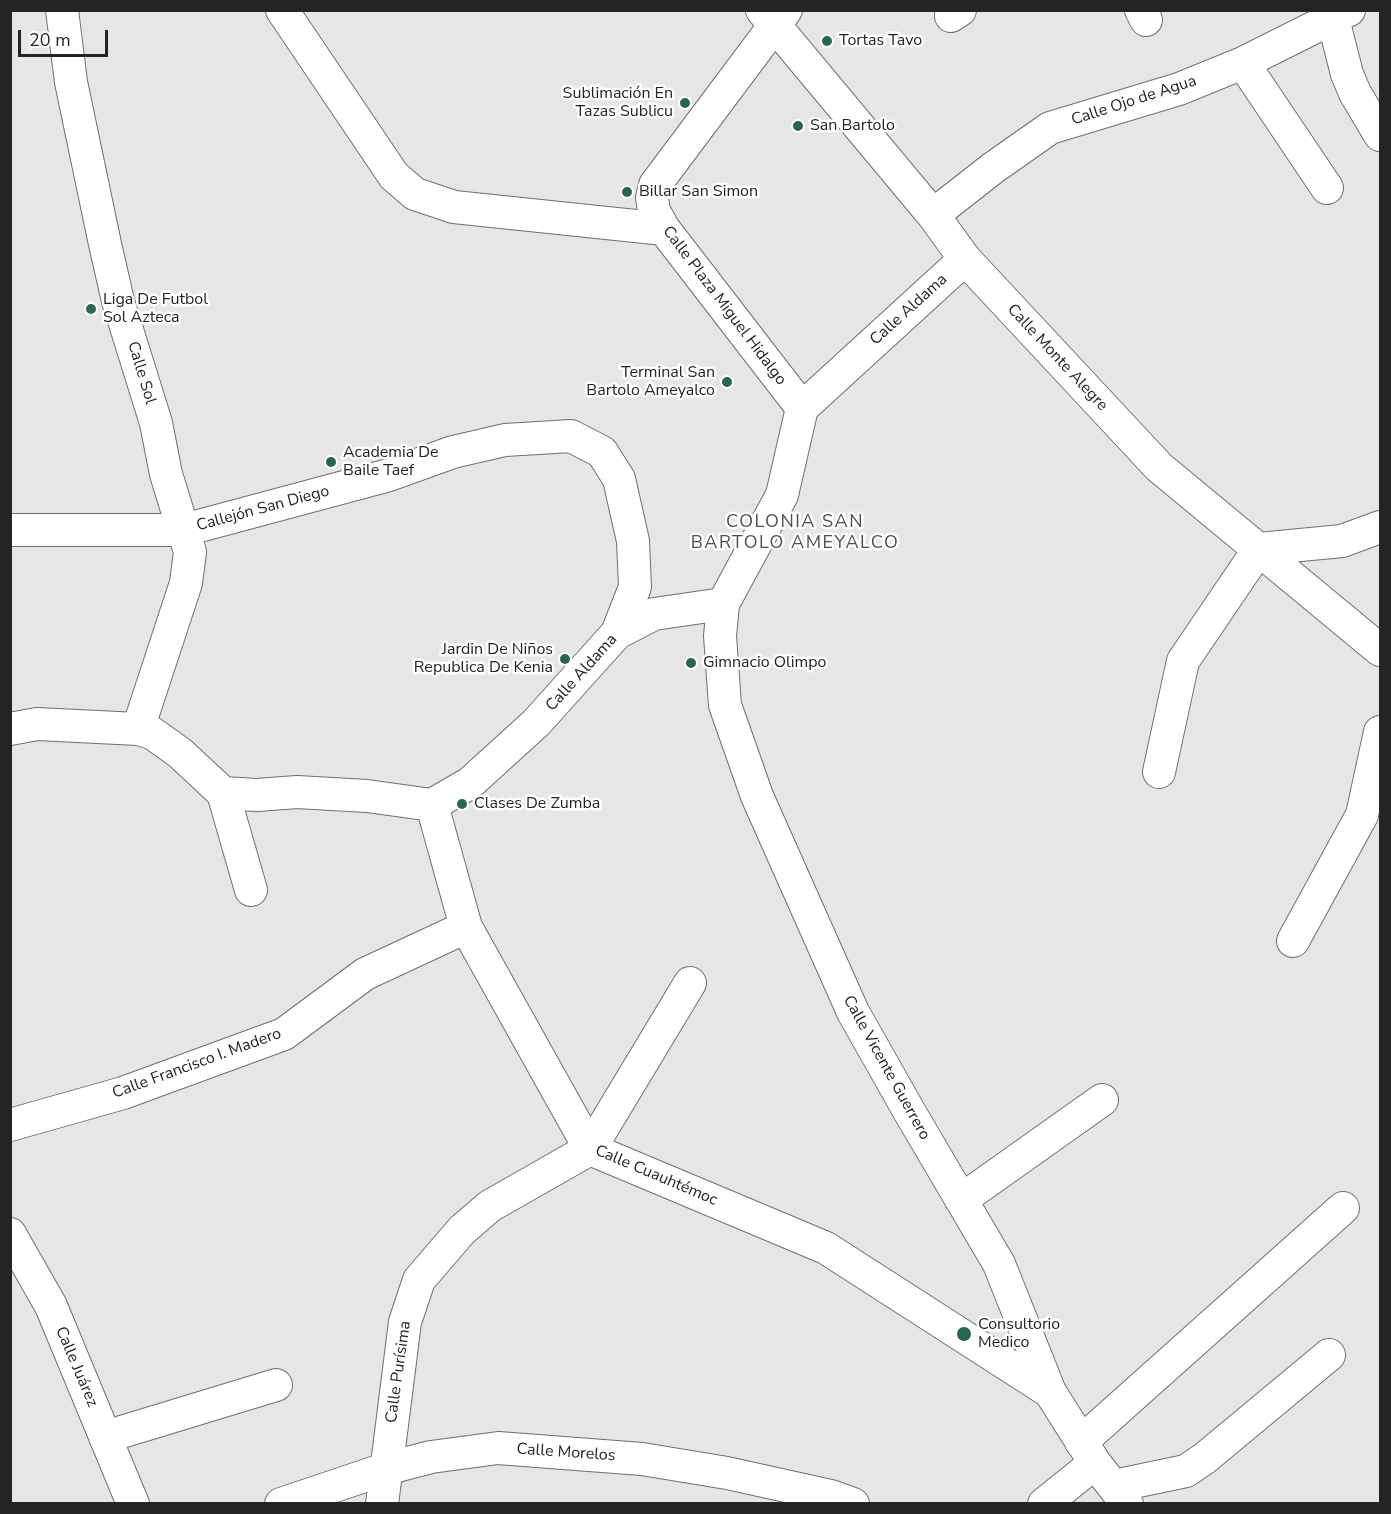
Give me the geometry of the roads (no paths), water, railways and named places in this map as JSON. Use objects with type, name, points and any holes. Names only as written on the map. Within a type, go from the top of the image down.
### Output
[{"type":"street","name":"Calle Sol","points":[[63,10],[71,82],[118,301],[156,423],[166,474],[190,552],[186,583],[138,729]]},
{"type":"street","points":[[282,10],[394,176],[416,194],[454,207],[664,229]]},
{"type":"street","name":"Calle Plaza Miguel Hidalgo","points":[[774,15],[655,185],[652,198],[654,211],[664,229],[802,408]]},
{"type":"street","name":"Calle Monte Alegre","points":[[774,15],[933,215],[965,259],[1159,467],[1380,650]]},
{"type":"street","points":[[1341,15],[1347,74],[1355,93],[1380,135]]},
{"type":"street","name":"Calle Ojo de Agua","points":[[933,215],[993,168],[1050,128],[1179,89],[1243,63],[1341,15]]},
{"type":"street","points":[[1243,63],[1327,188]]},
{"type":"street","name":"Calle Aldama","points":[[802,408],[965,259]]},
{"type":"street","points":[[723,604],[782,495],[802,408]]},
{"type":"street","name":"Callejón San Diego","points":[[10,531],[184,530],[369,481],[453,452],[505,440],[571,436],[602,452],[619,478],[633,541],[635,587],[616,633]]},
{"type":"street","points":[[1159,772],[1184,661],[1259,549],[1342,541],[1380,527]]},
{"type":"street","name":"Calle Aldama","points":[[432,806],[470,783],[536,723],[616,633],[654,614],[723,604]]},
{"type":"street","name":"Calle Vicente Guerrero","points":[[723,604],[720,636],[725,705],[757,796],[854,1012],[999,1264],[1050,1392],[1104,1474]]},
{"type":"street","points":[[10,729],[37,724],[138,729],[152,733],[180,753],[223,793],[251,890]]},
{"type":"street","points":[[1293,941],[1362,815],[1380,732]]},
{"type":"street","points":[[223,793],[256,795],[297,792],[367,796],[432,806]]},
{"type":"street","name":"Calle Cuauhtémoc","points":[[432,806],[466,927],[590,1149],[826,1248],[1050,1392]]},
{"type":"street","name":"Calle Francisco I. Madero","points":[[10,1125],[123,1093],[284,1034],[365,974],[466,927]]},
{"type":"street","points":[[590,1149],[690,983]]},
{"type":"street","points":[[961,1200],[1102,1100]]},
{"type":"street","name":"Calle Purísima","points":[[382,1503],[405,1322],[419,1280],[462,1230],[490,1206],[590,1149]]},
{"type":"street","points":[[1044,1503],[1104,1474],[1343,1208]]},
{"type":"street","name":"Calle Juárez","points":[[10,1234],[51,1306],[133,1503]]},
{"type":"street","points":[[1104,1474],[1186,1471],[1205,1458],[1329,1355]]},
{"type":"street","points":[[105,1437],[276,1385]]},
{"type":"street","name":"Calle Morelos","points":[[281,1503],[385,1468],[431,1457],[498,1448],[642,1459],[738,1476],[853,1503]]},
{"type":"place","name":"Tortas Tavo","points":[[827,41]]},
{"type":"place","name":"Sublimación En Tazas Sublicu","points":[[685,103]]},
{"type":"place","name":"San Bartolo","points":[[798,126]]},
{"type":"place","name":"Billar San Simon","points":[[627,192]]},
{"type":"place","name":"Liga De Futbol Sol Azteca","points":[[91,309]]},
{"type":"place","name":"Terminal San Bartolo Ameyalco","points":[[727,382]]},
{"type":"place","name":"Academia De Baile Taef","points":[[331,462]]},
{"type":"place","name":"Jardin De Niños Republica De Kenia","points":[[565,659]]},
{"type":"place","name":"Gimnacio Olimpo","points":[[691,663]]},
{"type":"place","name":"Clases De Zumba","points":[[462,804]]},
{"type":"place","name":"Consultorio Medico","points":[[964,1334]]},
{"type":"district","name":"COLONIA SAN BARTOLO AMEYALCO","points":[[795,533]]}]
